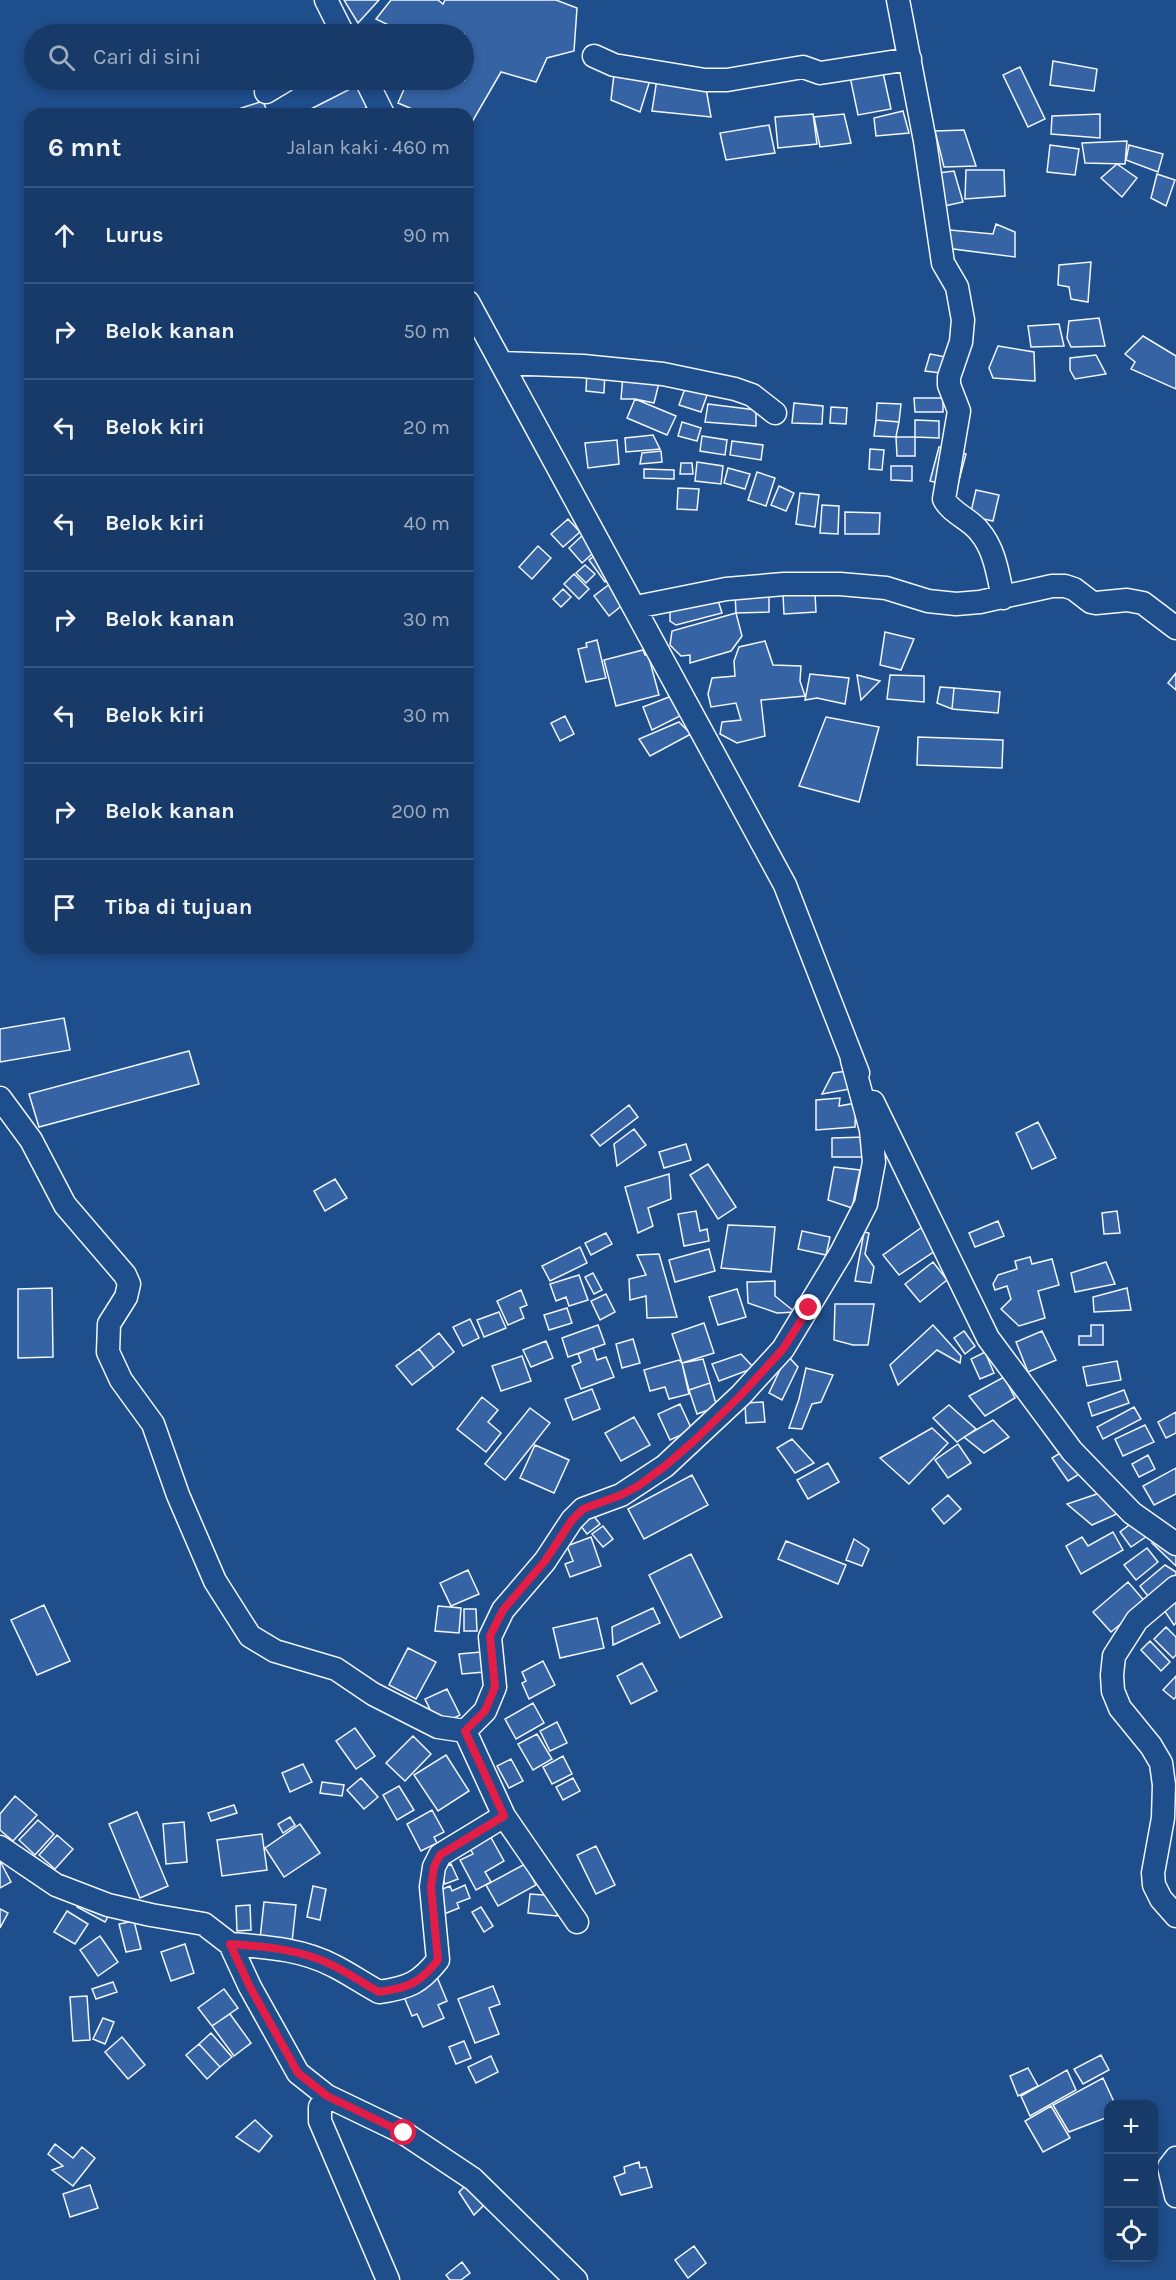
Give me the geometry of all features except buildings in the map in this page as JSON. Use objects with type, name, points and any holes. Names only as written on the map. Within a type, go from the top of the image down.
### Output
[{"type":"street","points":[[326,0],[339,24]]},
{"type":"street","points":[[898,0],[925,141],[943,263],[957,288],[963,320],[961,342],[949,377],[959,411],[944,499],[947,506],[979,530],[988,544],[996,564],[1003,598]]},
{"type":"street","points":[[594,56],[614,65],[705,80],[736,79],[803,67],[820,73],[910,59]]},
{"type":"street","points":[[371,90],[380,108]]},
{"type":"street","points":[[465,1731],[485,1711],[495,1687],[490,1636],[503,1610],[545,1561],[572,1520],[583,1509],[621,1495],[638,1486],[665,1466],[741,1395],[783,1349],[820,1290],[866,1204],[874,1162],[871,1130],[852,1060],[785,885],[636,607],[474,313]]},
{"type":"street","points":[[501,363],[583,366],[663,374],[752,394],[775,413]]},
{"type":"street","points":[[636,607],[726,589],[784,584],[840,584],[886,588],[928,601],[956,604],[1003,598],[1052,586],[1065,586],[1074,589],[1090,602],[1127,600],[1143,603],[1176,628]]},
{"type":"street","points":[[852,1060],[900,1154],[988,1338],[1072,1451],[1132,1513],[1176,1544]]},
{"type":"street","points":[[0,1098],[31,1140],[65,1205],[125,1275],[129,1284],[126,1297],[109,1324],[108,1352],[121,1380],[153,1424],[178,1495],[215,1581],[250,1636],[275,1651],[336,1669],[373,1694],[438,1727],[465,1731]]},
{"type":"street","points":[[1176,1587],[1137,1620],[1114,1656],[1112,1675],[1113,1691],[1120,1708],[1151,1746],[1161,1763],[1164,1785],[1163,1818],[1153,1873],[1161,1899],[1176,1916]]},
{"type":"street","points":[[465,1731],[504,1816],[577,1922]]},
{"type":"street","points":[[230,1944],[277,1947],[309,1956],[333,1965],[379,1992],[406,1987],[426,1976],[438,1960],[431,1887],[434,1867],[440,1855],[504,1816]]},
{"type":"street","points":[[0,1847],[56,1885],[108,1905],[204,1924],[230,1944],[250,1987],[298,2073],[327,2096],[404,2133],[473,2179],[576,2280]]},
{"type":"street","points":[[327,2096],[320,2107],[320,2121],[388,2280]]},
{"type":"street","points":[[1176,2158],[1169,2167],[1176,2196]]},
{"type":"route","points":[[404,2133],[327,2096],[298,2073],[250,1987],[230,1944],[277,1947],[309,1956],[333,1965],[379,1992],[406,1987],[426,1976],[438,1960],[431,1887],[434,1867],[440,1855],[504,1816],[465,1731],[485,1711],[495,1687],[490,1636],[503,1610],[545,1561],[572,1520],[583,1509],[638,1486],[695,1440],[783,1349],[809,1308]]}]
